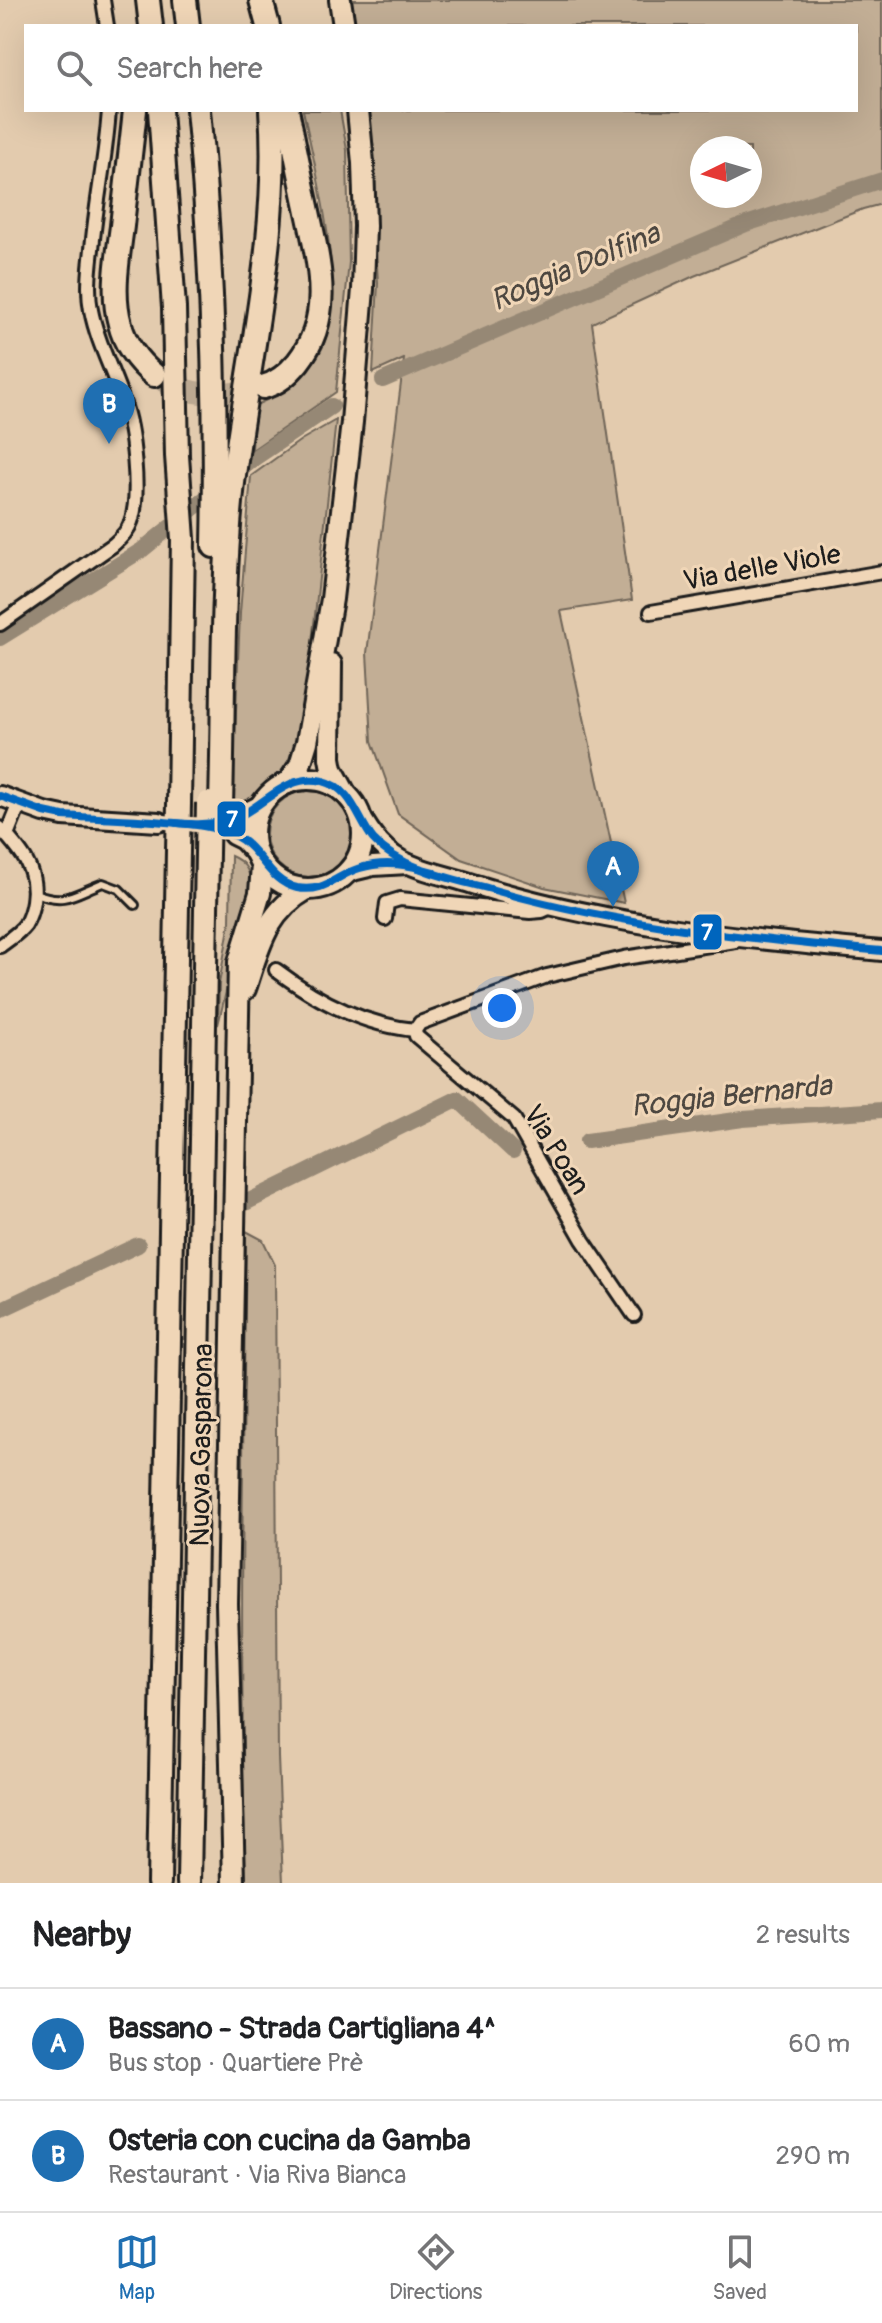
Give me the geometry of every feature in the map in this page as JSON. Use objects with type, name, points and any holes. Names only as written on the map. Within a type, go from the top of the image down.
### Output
[{"type":"highway","points":[[136,0],[138,24]]},
{"type":"highway","points":[[148,0],[151,24]]},
{"type":"highway","points":[[185,0],[188,24]]},
{"type":"highway","points":[[135,112],[116,298],[127,344],[140,363],[154,375]]},
{"type":"highway","points":[[159,1883],[183,539],[177,456],[174,308],[160,112]]},
{"type":"highway","points":[[189,1883],[204,1004],[223,840],[226,617],[223,509],[215,456],[211,266],[198,112]]},
{"type":"highway","points":[[223,840],[208,803],[223,509],[238,438],[270,223],[274,162],[271,112]]},
{"type":"highway","points":[[263,387],[282,377],[303,355],[314,336],[321,307],[318,258],[287,112]]},
{"type":"main road","points":[[340,0],[344,24]]},
{"type":"main road","points":[[288,783],[300,765],[307,742],[332,599],[352,422],[363,289],[365,210],[358,112]]},
{"type":"main road","points":[[332,599],[330,758],[332,769],[359,813],[363,828],[357,859],[348,872]]},
{"type":"main road","points":[[261,805],[268,795],[288,783],[308,779],[328,782],[345,793]]},
{"type":"main road","name":"Nuova Gasparona","points":[[234,1883],[227,1604],[239,962],[260,893],[260,860],[253,838],[261,805]]},
{"type":"main road","points":[[260,860],[274,878],[290,886],[307,889]]},
{"type":"main road","name":"Nuova Gasparona","points":[[239,1008],[262,935],[283,907],[307,889],[322,887],[348,872]]},
{"type":"street","points":[[103,0],[107,24]]},
{"type":"street","points":[[0,624],[124,535],[131,523],[137,496],[125,404],[104,356],[90,306],[95,212],[107,149],[109,112]]},
{"type":"street","name":"Via delle Viole","points":[[651,612],[882,572]]},
{"type":"street","points":[[0,796],[63,816],[159,822]]},
{"type":"street","points":[[0,946],[24,926],[32,908],[34,893],[30,864],[4,832],[20,803]]},
{"type":"street","points":[[223,840],[261,805]]},
{"type":"street","points":[[359,813],[373,838],[408,864],[520,898],[606,919],[747,939],[882,951]]},
{"type":"street","points":[[223,840],[243,840],[260,860]]},
{"type":"street","points":[[348,872],[373,866],[408,864]]},
{"type":"street","points":[[385,919],[387,903],[400,899],[530,912],[553,906]]},
{"type":"street","points":[[276,970],[353,1016],[390,1027],[415,1030],[420,1023],[547,976],[624,958],[747,939]]},
{"type":"street","name":"Via Poan","points":[[415,1030],[416,1036],[514,1119],[583,1240],[634,1315]]},
{"type":"lane","points":[[34,893],[52,900],[72,897],[103,883],[119,889],[135,905]]},
{"type":"shaded area","points":[[351,0],[882,0],[882,204],[694,276],[592,323],[632,600],[561,611],[624,903],[544,887],[461,859],[398,814],[372,741],[367,653],[404,359],[373,373],[378,283],[368,112],[858,112],[858,24],[355,24]]},
{"type":"shaded area","points":[[303,112],[340,112],[347,150],[349,262],[336,392],[252,450],[254,406],[276,395],[306,372],[325,341],[332,287],[321,195]]},
{"type":"shaded area","points":[[336,420],[302,736],[288,774],[266,787],[244,806],[232,809],[240,613],[251,476],[301,440]]},
{"type":"shaded area","points":[[309,791],[333,798],[345,810],[352,834],[345,858],[333,870],[309,877],[285,870],[273,858],[266,834],[273,810],[285,798]]},
{"type":"shaded area","points":[[231,856],[245,866],[252,883],[218,1025],[219,984],[230,922]]},
{"type":"shaded area","points":[[246,1231],[263,1240],[275,1265],[278,1757],[283,1883],[246,1883],[242,1639]]},
{"type":"waterway","name":"Roggia Dolfina","points":[[383,380],[746,224],[882,180]]},
{"type":"waterway","name":"Roggia Dolfina","points":[[0,638],[142,550],[256,457],[332,406]]},
{"type":"waterway","name":"Roggia Bernarda","points":[[245,1203],[457,1099],[513,1151]]},
{"type":"waterway","name":"Roggia Bernarda","points":[[587,1141],[743,1119],[882,1110]]},
{"type":"waterway","name":"Roggia Bernarda","points":[[0,1310],[138,1245]]},
{"type":"tunnel","points":[[154,375],[180,388],[207,394],[263,387]]},
{"type":"tunnel","points":[[165,822],[199,825],[233,835]]},
{"type":"transit line","name":"7","points":[[0,796],[63,816],[208,824],[239,816],[296,782],[323,781],[341,790],[367,831],[383,848],[406,863],[437,875],[638,922],[735,936],[882,951]]},
{"type":"transit line","name":"7","points":[[176,823],[210,827],[235,836],[249,846],[280,880],[297,888],[316,888],[352,871],[379,864],[434,872]]},
{"type":"place","name":"Osteria con cucina da Gamba","points":[[109,444]]},
{"type":"place","name":"Bassano - Strada Cartigliana 4^","points":[[613,907]]}]
